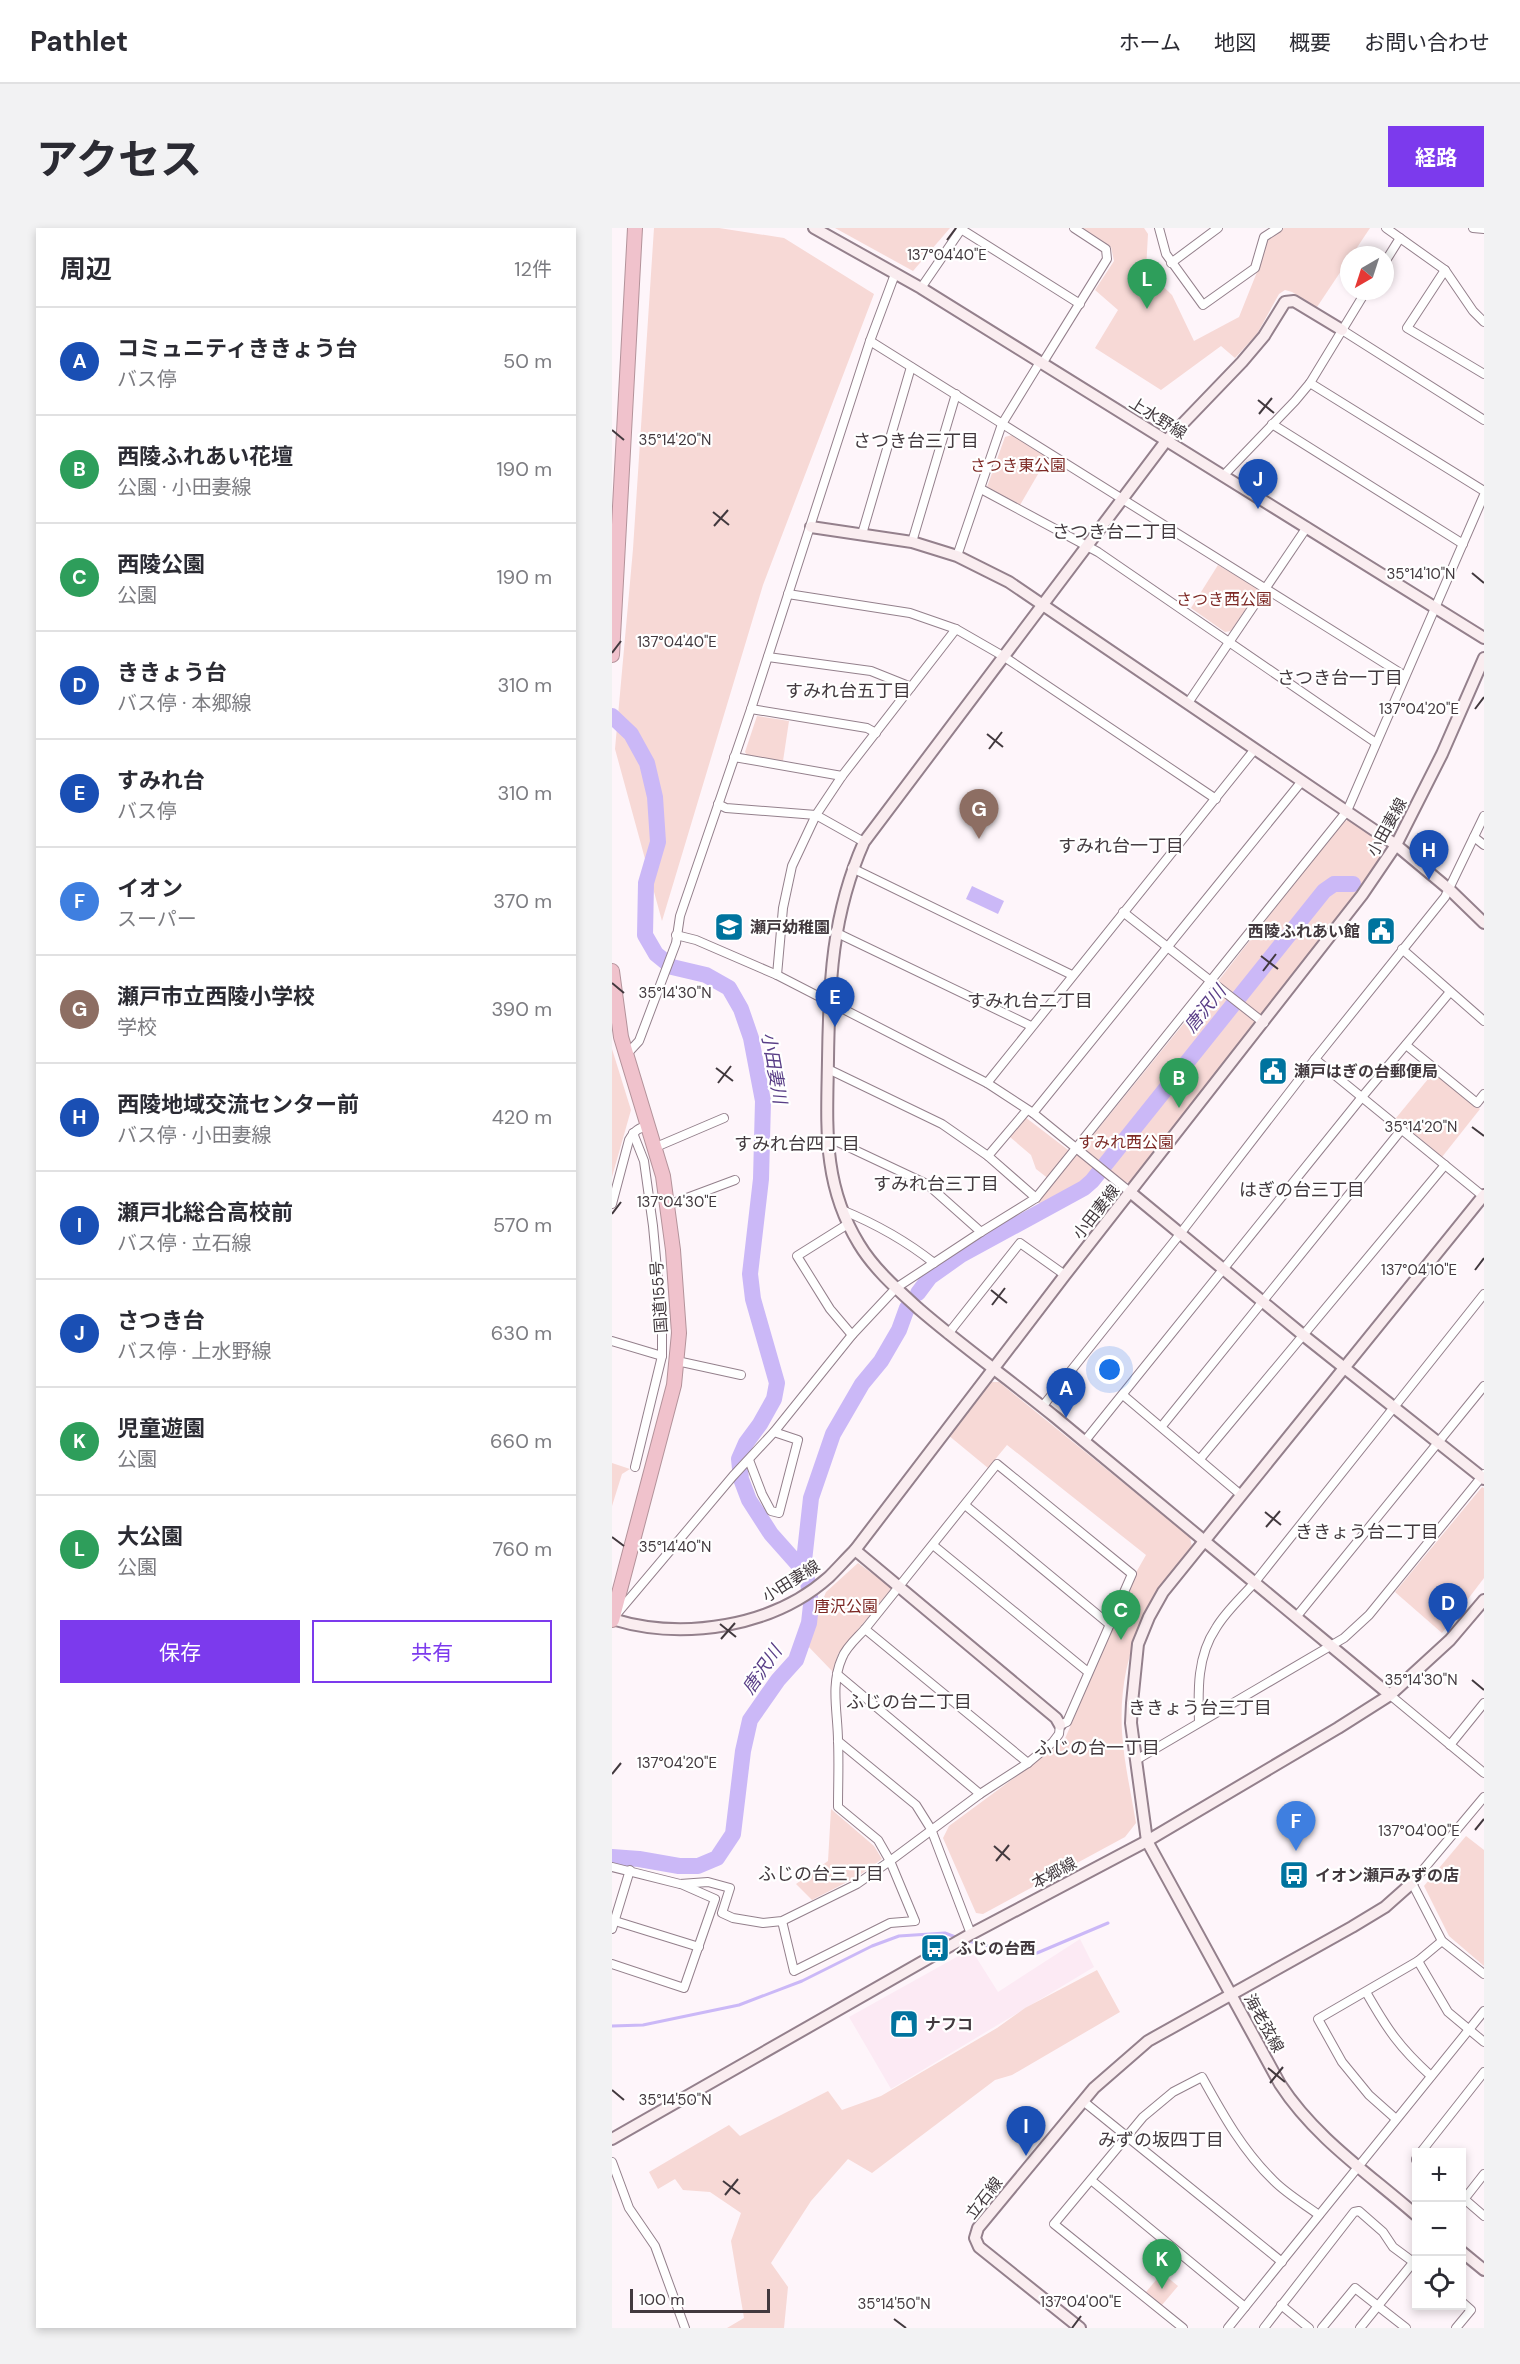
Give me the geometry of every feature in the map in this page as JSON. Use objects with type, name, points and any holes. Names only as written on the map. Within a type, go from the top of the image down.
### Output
[{"type":"highway","points":[[612,656],[635,228]]},
{"type":"highway","name":"国道155号","points":[[612,971],[621,1037],[656,1147],[668,1205],[679,1333],[677,1361],[669,1403],[612,1619]]},
{"type":"street","name":"上水野線","points":[[814,228],[921,288],[1484,638]]},
{"type":"street","points":[[921,288],[961,228],[1080,304]]},
{"type":"street","points":[[957,556],[1002,424],[1107,260],[1106,249],[1074,228]]},
{"type":"street","points":[[1159,228],[1166,254],[1171,263],[1203,305],[1255,268],[1264,237],[1276,228]]},
{"type":"street","points":[[1171,263],[1218,228]]},
{"type":"street","points":[[1386,228],[1445,270],[1473,311],[1484,322]]},
{"type":"street","points":[[1473,228],[1484,230]]},
{"type":"street","points":[[1394,248],[1400,238]]},
{"type":"street","points":[[1445,270],[1407,328],[1484,374]]},
{"type":"street","points":[[626,1055],[639,1041],[666,971],[680,916],[751,709],[870,340],[895,273]]},
{"type":"street","points":[[1223,476],[1310,383],[1360,300]]},
{"type":"street","points":[[1484,420],[1294,301],[1285,303],[1264,336],[1242,362],[1166,441],[864,842],[852,868],[835,932],[829,1001],[827,1137],[833,1186],[848,1224],[869,1259],[896,1288],[948,1334],[1042,1407],[1206,1541],[1484,1773]]},
{"type":"street","points":[[870,340],[1405,676]]},
{"type":"street","points":[[862,534],[911,367]]},
{"type":"street","points":[[1310,383],[1484,491]]},
{"type":"street","points":[[912,542],[956,394]]},
{"type":"street","points":[[1272,424],[1462,544]]},
{"type":"street","points":[[981,489],[1088,547],[1376,742]]},
{"type":"street","points":[[612,1619],[733,1476],[774,1432],[852,1335],[896,1288],[1036,1198],[1347,811],[1484,495]]},
{"type":"street","points":[[811,527],[912,542],[957,556],[982,567],[1043,604],[1396,845],[1450,890],[1484,923]]},
{"type":"street","points":[[1188,703],[1307,527]]},
{"type":"street","points":[[788,594],[910,613],[956,629],[1003,656],[1216,799]]},
{"type":"street","points":[[777,975],[783,909],[792,866],[816,814],[842,776],[956,629]]},
{"type":"street","points":[[768,657],[871,671],[911,687]]},
{"type":"street","name":"小田妻線","points":[[612,1619],[630,1624],[700,1629],[752,1619],[788,1604],[819,1585],[855,1550],[995,1370],[1065,1275],[1362,895],[1396,845],[1442,754],[1484,658]]},
{"type":"street","points":[[751,709],[867,728],[876,733]]},
{"type":"street","points":[[987,1083],[1255,749]]},
{"type":"street","points":[[734,757],[842,776]]},
{"type":"street","points":[[988,1156],[1030,1112],[1302,781]]},
{"type":"street","points":[[718,804],[726,808],[816,814],[864,842]]},
{"type":"street","points":[[1042,1407],[1450,890],[1484,816]]},
{"type":"street","points":[[1474,837],[1484,845]]},
{"type":"street","points":[[852,868],[1072,975]]},
{"type":"street","points":[[1124,912],[1264,1023]]},
{"type":"street","points":[[835,932],[1031,1026]]},
{"type":"street","points":[[676,939],[696,940],[777,975],[987,1083],[1030,1112],[1077,1149],[1303,1335],[1483,1477],[1369,1615],[1344,1638],[1136,1760]]},
{"type":"street","points":[[1402,949],[1484,1021]]},
{"type":"street","points":[[1084,1442],[1362,1097],[1450,992]]},
{"type":"street","points":[[1406,1045],[1477,1103],[1484,1094]]},
{"type":"street","points":[[1147,1841],[1131,1723],[1134,1669],[1138,1644],[1163,1592],[1484,1196],[1315,1059]]},
{"type":"street","points":[[828,1069],[942,1124],[988,1156],[1036,1198]]},
{"type":"street","points":[[656,1147],[724,1118]]},
{"type":"street","points":[[612,1204],[629,1140],[641,1126],[649,1126]]},
{"type":"street","points":[[1162,1426],[1402,1129]]},
{"type":"street","points":[[633,1133],[644,1161],[662,1323],[662,1356],[636,1467]]},
{"type":"street","points":[[827,1137],[927,1184],[981,1232]]},
{"type":"street","points":[[1200,1459],[1446,1165]]},
{"type":"street","points":[[668,1205],[735,1180]]},
{"type":"street","points":[[842,1210],[905,1240],[934,1263]]},
{"type":"street","points":[[848,1224],[797,1256],[830,1309],[852,1335]]},
{"type":"street","points":[[948,1334],[1020,1243],[1065,1275]]},
{"type":"street","points":[[1199,1722],[1200,1669],[1216,1627],[1255,1582],[1484,1294]]},
{"type":"street","points":[[612,1341],[662,1356]]},
{"type":"street","points":[[677,1361],[741,1375]]},
{"type":"street","points":[[1297,1616],[1484,1386]]},
{"type":"street","points":[[1123,1395],[1241,1495]]},
{"type":"street","points":[[747,1462],[771,1511],[779,1513],[798,1440],[774,1432]]},
{"type":"street","points":[[782,1921],[794,1971],[890,1923],[915,1921],[890,1861],[878,1840],[838,1807],[835,1689],[837,1674],[842,1656],[997,1464],[1132,1574],[1067,1722],[1060,1725]]},
{"type":"street","points":[[965,1505],[1109,1624]]},
{"type":"street","points":[[933,1545],[1088,1672]]},
{"type":"street","points":[[680,1884],[708,1882],[730,1888],[723,1913],[733,1918],[763,1923],[782,1921],[857,1884],[980,1794],[1028,1762],[1053,1742],[1059,1734],[1060,1725],[1056,1718],[855,1550]]},
{"type":"street","name":"本郷線","points":[[612,2139],[965,1938],[1147,1841],[1338,1728],[1390,1695],[1450,1640],[1484,1600]]},
{"type":"street","points":[[865,1629],[1028,1762]]},
{"type":"street","points":[[837,1674],[980,1794]]},
{"type":"street","points":[[1450,1745],[1484,1703]]},
{"type":"street","points":[[838,1741],[916,1805],[931,1829],[965,1938]]},
{"type":"street","points":[[1484,1797],[1412,1883],[1442,1941],[1484,1974]]},
{"type":"street","name":"海老弦線","points":[[1147,1841],[1293,2104],[1329,2142],[1412,2212]]},
{"type":"street","points":[[612,1867],[630,1869],[680,1884],[715,1899],[684,1988],[612,1964]]},
{"type":"street","points":[[630,1869],[614,1925],[699,1947]]},
{"type":"street","name":"立石線","points":[[1080,2328],[979,2247],[975,2238],[978,2228],[1083,2101],[1102,2081],[1148,2041],[1232,1996],[1384,1907],[1412,1883]]},
{"type":"street","points":[[1396,2119],[1369,2095],[1342,2062],[1318,2019],[1418,1961],[1442,1941]]},
{"type":"street","points":[[1418,1961],[1442,2004],[1484,2042]]},
{"type":"street","points":[[1366,1992],[1387,2030],[1404,2051],[1431,2076]]},
{"type":"street","points":[[1228,2328],[1484,2011]]},
{"type":"street","points":[[1425,2148],[1484,2072]]},
{"type":"street","points":[[1183,2328],[1054,2224],[1126,2135],[1143,2117],[1173,2092],[1202,2077],[1231,2130],[1252,2158],[1276,2183],[1319,2215]]},
{"type":"street","points":[[1083,2101],[1281,2262]]},
{"type":"street","points":[[612,2162],[629,2208],[655,2246],[685,2328]]},
{"type":"street","points":[[1466,2194],[1484,2174]]},
{"type":"street","points":[[1091,2180],[1245,2307]]},
{"type":"street","points":[[1466,2202],[1484,2216]]},
{"type":"street","points":[[1264,2328],[1354,2212],[1359,2211],[1383,2232],[1393,2247],[1412,2259]]},
{"type":"street","points":[[1466,2256],[1484,2270]]},
{"type":"street","points":[[1360,2328],[1412,2265]]},
{"type":"street","points":[[1322,2328],[1350,2288],[1355,2288],[1403,2327]]},
{"type":"street","points":[[1281,2305],[1309,2328]]},
{"type":"street","points":[[1456,2328],[1471,2310],[1466,2306]]},
{"type":"shaded area","points":[[972,886],[1004,901],[998,914],[966,899]]},
{"type":"shaded area","points":[[1080,1939],[1094,1967],[891,2089],[849,2017],[971,1949],[998,1992]]},
{"type":"green space","points":[[654,228],[719,228],[784,238],[874,294],[763,585],[662,921],[615,749],[633,549]]},
{"type":"green space","points":[[835,228],[950,228],[913,271]]},
{"type":"green space","points":[[1082,228],[1144,228],[1148,234],[1146,270],[1172,295],[1194,341],[1239,317],[1257,272],[1265,244],[1273,234],[1284,228],[1370,228],[1358,246],[1340,246],[1340,272],[1317,307],[1285,290],[1279,294],[1257,334],[1235,358],[1221,346],[1161,390],[1095,348],[1118,310],[1095,290],[1114,261],[1111,247]]},
{"type":"green space","name":"さつき東公園","points":[[1012,435],[1048,457],[1020,505],[987,487],[1005,437]]},
{"type":"green space","name":"さつき西公園","points":[[1218,565],[1259,589],[1231,631],[1225,632],[1191,608]]},
{"type":"green space","points":[[757,716],[789,721],[783,761],[747,755],[745,752]]},
{"type":"green space","name":"すみれ西公園","points":[[1350,820],[1380,842],[1383,852],[1373,870],[1132,1182],[1124,1183],[1101,1165],[1086,1184],[1044,1207],[1038,1202],[1054,1183],[1036,1169],[1031,1155],[1010,1137],[1025,1117],[1076,1156],[1219,980],[1343,821]]},
{"type":"green space","points":[[612,1049],[631,1110],[612,1177]]},
{"type":"green space","points":[[1433,1073],[1480,1109],[1442,1157],[1396,1118]]},
{"type":"green space","points":[[989,1382],[999,1382],[1190,1537],[1192,1547],[1175,1568],[1148,1610],[1130,1655],[1125,1679],[1122,1732],[1136,1823],[1125,1837],[983,1914],[976,1913],[943,1838],[949,1826],[1064,1741],[1134,1576],[1146,1555],[1007,1445],[988,1468],[948,1435]]},
{"type":"green space","points":[[612,1463],[630,1469],[622,1474],[612,1506]]},
{"type":"green space","points":[[1482,1487],[1484,1488],[1484,1578],[1442,1633],[1395,1592]]},
{"type":"green space","name":"唐沢公園","points":[[858,1563],[892,1588],[838,1654],[833,1672],[805,1643],[826,1592]]},
{"type":"green space","points":[[831,1809],[874,1846],[882,1859],[857,1877],[812,1900],[796,1884],[828,1861]]},
{"type":"green space","points":[[1466,1836],[1484,1850],[1484,1966],[1449,1936],[1424,1886]]},
{"type":"green space","points":[[1097,1970],[1120,2012],[1012,2075],[995,2080],[872,2173],[848,2159],[811,2201],[771,2263],[788,2287],[784,2328],[727,2328],[744,2318],[731,2241],[741,2213],[710,2192],[683,2190],[675,2179],[658,2189],[649,2172],[729,2125],[740,2136],[828,2091],[842,2110],[881,2096],[997,2028],[1025,2008]]},
{"type":"green space","points":[[1162,2273],[1178,2286],[1162,2305],[1146,2292]]},
{"type":"waterway","name":"小田妻川","points":[[612,716],[631,734],[647,763],[655,797],[658,842],[646,883],[645,935],[656,954],[672,967],[706,975],[729,988],[741,1009],[751,1038],[763,1101],[761,1179],[750,1274],[753,1299],[777,1383],[774,1399],[746,1443],[739,1459],[741,1479],[749,1500],[771,1534],[803,1570]]},
{"type":"waterway","name":"唐沢川","points":[[918,1293],[930,1277],[961,1255],[1084,1188],[1092,1181],[1324,891],[1334,884],[1353,884]]},
{"type":"waterway","name":"唐沢川","points":[[612,1857],[679,1866],[698,1866],[717,1858],[733,1834],[743,1751],[750,1720],[778,1680],[796,1660],[809,1623],[811,1605],[808,1582],[803,1570],[811,1498],[833,1434],[862,1384],[881,1361],[899,1330],[907,1308]]},
{"type":"waterway","points":[[968,1941],[1026,1955],[1037,1953],[1108,1923]]},
{"type":"waterway","points":[[612,2026],[643,2025],[739,2005],[802,1981],[872,1946],[899,1936],[945,1933],[958,1938]]},
{"type":"place","name":"大公園","points":[[1147,309]]},
{"type":"place","name":"さつき台","points":[[1258,509]]},
{"type":"place","name":"瀬戸市立西陵小学校","points":[[979,839]]},
{"type":"place","name":"西陵地域交流センター前","points":[[1429,880]]},
{"type":"place","name":"瀬戸幼稚園","points":[[729,927]]},
{"type":"place","name":"西陵ふれあい館","points":[[1381,931]]},
{"type":"place","name":"すみれ台","points":[[835,1027]]},
{"type":"place","name":"瀬戸はぎの台郵便局","points":[[1273,1071]]},
{"type":"place","name":"西陵ふれあい花壇","points":[[1179,1108]]},
{"type":"place","name":"コミュニティききょう台","points":[[1066,1418]]},
{"type":"place","name":"ききょう台","points":[[1448,1633]]},
{"type":"place","name":"西陵公園","points":[[1121,1640]]},
{"type":"place","name":"イオン","points":[[1296,1851]]},
{"type":"place","name":"イオン瀬戸みずの店","points":[[1294,1875]]},
{"type":"place","name":"ふじの台西","points":[[935,1948]]},
{"type":"place","name":"ナフコ","points":[[904,2024]]},
{"type":"place","name":"瀬戸北総合高校前","points":[[1026,2156]]},
{"type":"place","name":"児童遊園","points":[[1162,2289]]},
{"type":"district","name":"さつき台三丁目","points":[[916,441]]},
{"type":"district","name":"さつき台二丁目","points":[[1115,532]]},
{"type":"district","name":"さつき台一丁目","points":[[1340,678]]},
{"type":"district","name":"すみれ台五丁目","points":[[848,691]]},
{"type":"district","name":"すみれ台一丁目","points":[[1121,846]]},
{"type":"district","name":"すみれ台二丁目","points":[[1030,1001]]},
{"type":"district","name":"すみれ台四丁目","points":[[797,1144]]},
{"type":"district","name":"すみれ台三丁目","points":[[936,1184]]},
{"type":"district","name":"はぎの台三丁目","points":[[1302,1190]]},
{"type":"district","name":"ききょう台二丁目","points":[[1367,1532]]},
{"type":"district","name":"ふじの台二丁目","points":[[909,1702]]},
{"type":"district","name":"ききょう台三丁目","points":[[1200,1708]]},
{"type":"district","name":"ふじの台一丁目","points":[[1097,1748]]},
{"type":"district","name":"ふじの台三丁目","points":[[821,1874]]},
{"type":"district","name":"みずの坂四丁目","points":[[1161,2140]]}]
